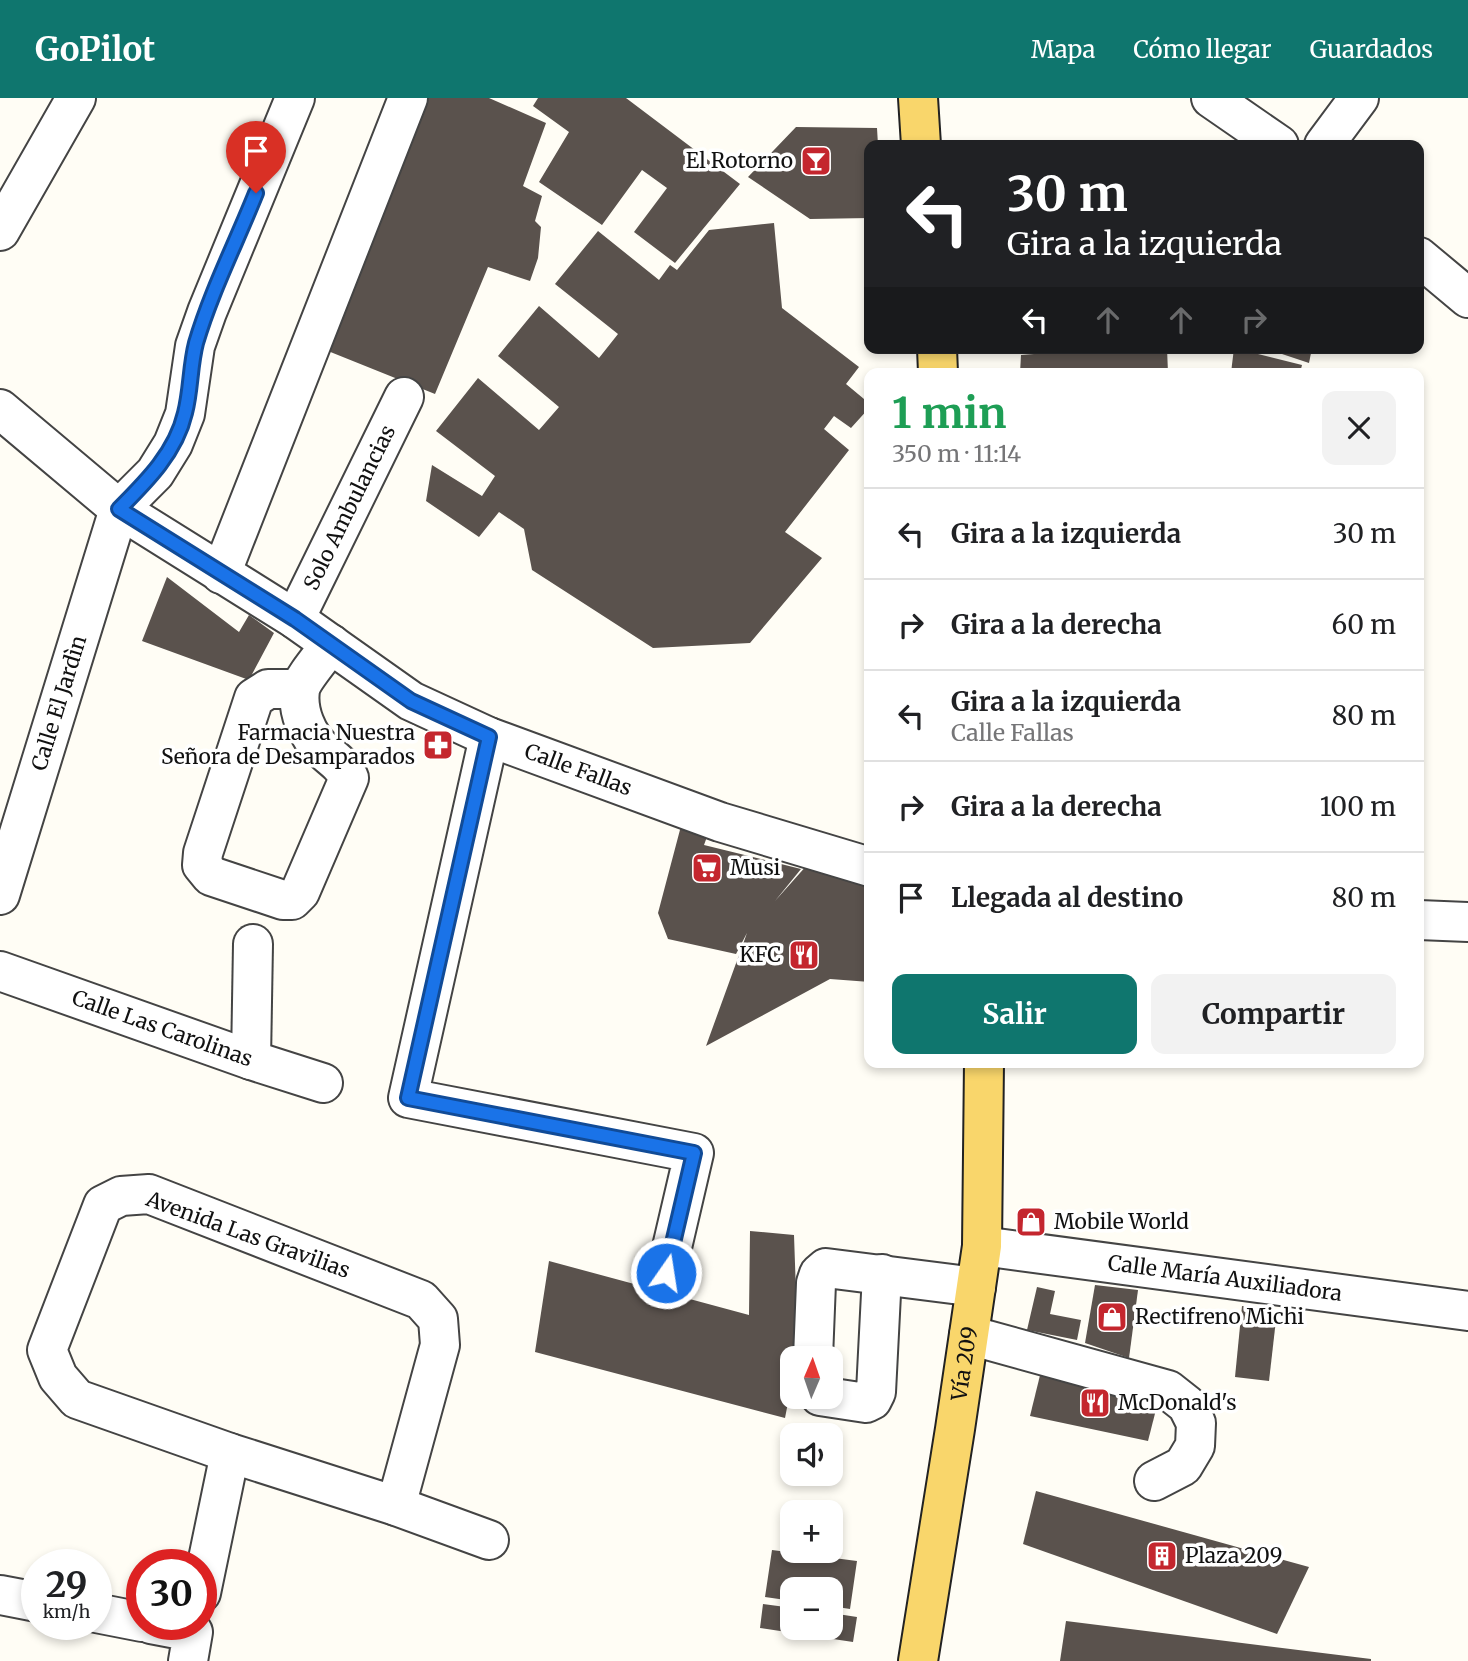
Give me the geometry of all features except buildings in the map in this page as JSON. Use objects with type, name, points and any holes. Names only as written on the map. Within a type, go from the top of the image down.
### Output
[{"type":"main road","points":[[918,98],[921,140]]},
{"type":"main road","name":"Vía 209","points":[[918,1661],[982,1246],[984,1068]]},
{"type":"street","points":[[0,231],[76,98]]},
{"type":"street","points":[[119,509],[155,473],[173,443],[185,414],[195,346],[207,312],[295,98]]},
{"type":"street","points":[[222,574],[408,98]]},
{"type":"street","points":[[1211,98],[1272,140]]},
{"type":"street","points":[[1328,140],[1359,98]]},
{"type":"street","points":[[1424,261],[1468,298]]},
{"type":"street","name":"Solo Ambulancias","points":[[295,619],[404,397]]},
{"type":"street","name":"Calle Fallas","points":[[0,409],[119,509],[295,619],[411,701],[489,737],[720,822],[864,865]]},
{"type":"street","name":"Calle El Jardìn","points":[[0,895],[119,509]]},
{"type":"street","points":[[300,689],[268,689],[254,698],[203,853],[202,864],[211,876],[283,900],[292,900],[303,885],[349,778],[342,765],[322,750],[309,735],[302,716],[300,689],[331,644]]},
{"type":"street","points":[[489,737],[408,1098],[694,1153],[666,1273]]},
{"type":"street","points":[[1424,919],[1468,922]]},
{"type":"street","points":[[251,1060],[253,944]]},
{"type":"street","name":"Calle Las Carolinas","points":[[0,971],[323,1083]]},
{"type":"street","name":"Avenida Las Gravilias","points":[[396,1506],[440,1345],[438,1319],[421,1300],[149,1194],[121,1196],[103,1205],[47,1350],[58,1377],[77,1399],[489,1540]]},
{"type":"street","name":"Calle María Auxiliadora","points":[[982,1246],[1468,1311]]},
{"type":"street","points":[[813,1346],[816,1283],[819,1274],[826,1268],[976,1287]]},
{"type":"street","points":[[844,1400],[866,1403],[872,1401],[876,1392],[882,1275]]},
{"type":"street","points":[[969,1335],[1167,1390],[1187,1405],[1196,1423],[1195,1446],[1183,1466],[1154,1481]]},
{"type":"street","points":[[210,1549],[230,1453]]},
{"type":"street","points":[[0,1595],[21,1599]]},
{"type":"place","name":"El Rotorno","points":[[816,161]]},
{"type":"place","name":"Farmacia Nuestra Señora de Desamparados","points":[[438,745]]},
{"type":"place","name":"Musi","points":[[707,868]]},
{"type":"place","name":"KFC","points":[[804,955]]},
{"type":"place","name":"Mobile World","points":[[1031,1222]]},
{"type":"place","name":"Rectifreno Michi","points":[[1112,1317]]},
{"type":"place","name":"McDonald's","points":[[1095,1403]]},
{"type":"place","name":"Plaza 209","points":[[1162,1556]]},
{"type":"route","points":[[256,193],[195,346],[185,414],[173,443],[155,473],[119,509],[295,619],[411,701],[489,737],[408,1098],[694,1153],[666,1273]]}]
